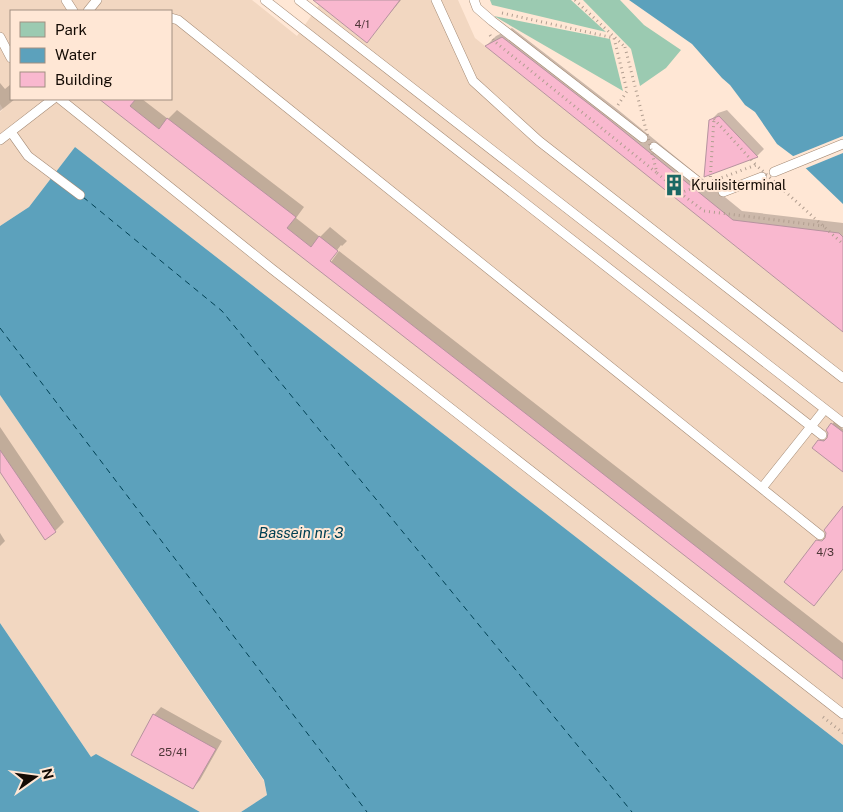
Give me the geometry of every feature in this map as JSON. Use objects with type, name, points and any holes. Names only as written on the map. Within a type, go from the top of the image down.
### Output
[{"type":"lane","points":[[89,10],[97,0]]},
{"type":"lane","points":[[265,0],[822,435]]},
{"type":"lane","points":[[299,0],[843,423]]},
{"type":"lane","points":[[436,0],[474,81],[539,141],[843,378]]},
{"type":"lane","points":[[476,4],[492,21],[643,138]]},
{"type":"lane","points":[[172,19],[185,27],[820,535]]},
{"type":"lane","points":[[0,37],[10,56]]},
{"type":"lane","points":[[0,140],[52,100]]},
{"type":"lane","points":[[61,100],[287,281],[843,714]]},
{"type":"lane","points":[[11,132],[28,156],[80,195]]},
{"type":"lane","points":[[774,172],[843,144]]},
{"type":"lane","points":[[654,147],[696,180]]},
{"type":"lane","points":[[724,192],[762,177]]},
{"type":"lane","points":[[762,488],[825,409]]},
{"type":"path","points":[[575,0],[625,47],[657,173]]},
{"type":"path","points":[[476,4],[614,38]]},
{"type":"path","points":[[492,38],[704,212],[824,226]]},
{"type":"path","points":[[613,114],[627,90],[614,38]]},
{"type":"path","points":[[710,182],[714,118],[756,165],[843,244]]},
{"type":"path","points":[[680,193],[756,165]]},
{"type":"path","points":[[823,717],[843,733]]},
{"type":"shaded area","points":[[0,0],[252,0],[297,36],[319,5],[367,43],[400,0],[458,0],[475,38],[843,332],[843,745],[75,147],[29,207],[0,226],[0,112],[3,109],[0,104]]},
{"type":"shaded area","points":[[0,395],[264,781],[267,795],[241,812],[200,812],[91,757],[0,623]]},
{"type":"green space","points":[[490,0],[571,0],[606,32],[492,5]]},
{"type":"green space","points":[[583,0],[620,0],[644,25],[681,50],[666,68],[640,86],[631,49]]},
{"type":"green space","points":[[494,16],[610,39],[623,91]]},
{"type":"water","points":[[629,0],[843,0],[843,204],[793,156],[777,144],[755,112],[745,105],[730,85],[692,44]]},
{"type":"water","name":"Bassein nr. 3","points":[[75,147],[843,745],[843,812],[241,812],[267,795],[264,780],[0,395],[0,226],[29,207]]},
{"type":"water","points":[[0,623],[91,757],[96,754],[200,812],[0,812]]},
{"type":"pier","points":[[843,136],[843,153],[804,169],[791,157]]},
{"type":"building","points":[[313,0],[400,0],[367,43]]},
{"type":"building","name":"Kruiisiterminal","points":[[502,37],[607,118],[733,220],[839,233],[843,237],[843,332],[485,46]]},
{"type":"building","points":[[100,100],[135,100],[130,106],[159,129],[167,118],[296,217],[287,228],[311,247],[319,236],[338,251],[330,261],[843,661],[843,679]]},
{"type":"building","points":[[719,116],[758,157],[704,177],[709,120]]},
{"type":"building","points":[[831,423],[843,432],[843,472],[812,448],[818,440],[824,441],[827,438],[828,433],[826,430]]},
{"type":"building","points":[[0,450],[56,532],[45,540],[0,472]]},
{"type":"building","points":[[843,506],[843,569],[814,606],[784,582],[816,540],[822,541],[825,538],[826,533],[824,530]]},
{"type":"building","points":[[153,714],[216,749],[193,789],[131,755]]},
{"type":"ferry route","points":[[83,197],[222,311],[632,812]]},
{"type":"ferry route","points":[[0,328],[367,812]]},
{"type":"place","name":"Kruiisiterminal","points":[[674,185]]}]
